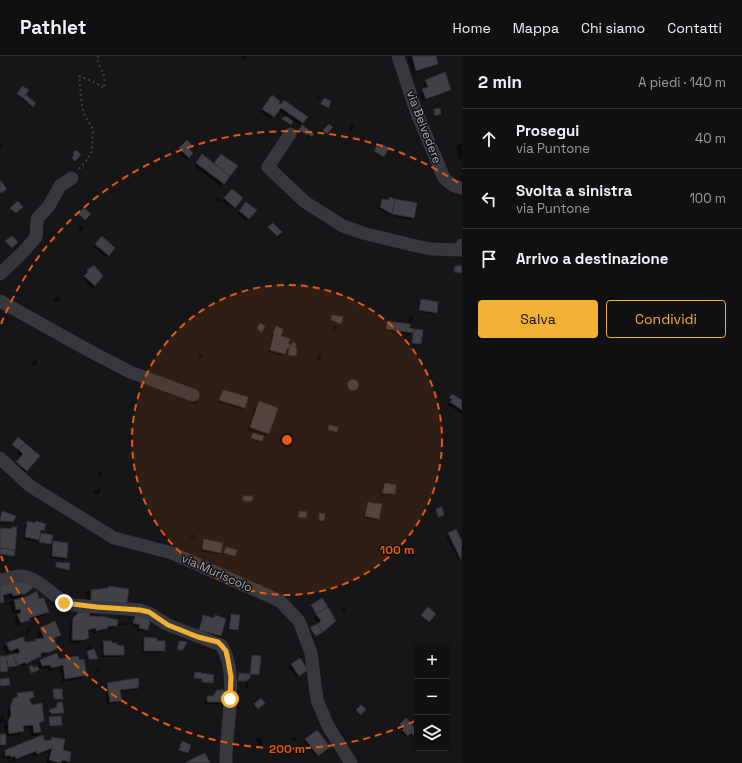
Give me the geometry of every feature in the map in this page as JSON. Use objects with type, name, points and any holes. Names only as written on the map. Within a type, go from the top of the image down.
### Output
[{"type":"street","name":"via Belvedere","points":[[398,56],[416,111],[444,178],[450,184],[462,188]]},
{"type":"street","points":[[290,134],[268,167],[305,202],[343,226],[395,242],[431,249],[461,250],[462,245]]},
{"type":"street","points":[[0,274],[36,237],[37,219],[49,206],[60,186],[72,178]]},
{"type":"street","points":[[0,301],[130,372],[193,395]]},
{"type":"street","name":"via Muriscolo","points":[[0,458],[30,486],[114,538],[172,553],[280,601],[299,621],[311,653],[317,700],[328,726],[351,763]]},
{"type":"street","points":[[0,580],[20,576],[26,577],[39,584],[64,603],[73,605],[149,612],[168,625],[221,645],[226,651],[231,677],[225,746],[226,763]]},
{"type":"path","points":[[72,178],[87,160],[92,151],[93,129],[84,114],[79,76],[104,88],[105,77],[98,63],[97,58],[99,56]]},
{"type":"building","points":[[412,56],[436,56],[438,64],[416,71]]},
{"type":"building","points":[[445,72],[451,90],[426,99],[422,89],[428,87],[425,80]]},
{"type":"building","points":[[22,86],[29,90],[23,98],[17,94]]},
{"type":"building","points":[[26,95],[36,103],[33,107],[23,98]]},
{"type":"building","points":[[272,95],[280,101],[279,103],[281,104],[284,100],[308,117],[303,123],[281,108],[274,117],[262,109]]},
{"type":"building","points":[[324,98],[331,101],[329,108],[321,104]]},
{"type":"building","points":[[440,108],[441,114],[435,116],[434,109]]},
{"type":"building","points":[[287,117],[293,121],[291,125],[282,119]]},
{"type":"building","points":[[329,124],[333,127],[327,134],[323,130]]},
{"type":"building","points":[[302,125],[314,134],[312,137],[299,130]]},
{"type":"building","points":[[187,140],[192,145],[188,148],[193,153],[189,158],[179,148]]},
{"type":"building","points":[[381,144],[389,148],[384,157],[374,151],[377,146],[379,148]]},
{"type":"building","points":[[76,150],[81,155],[75,161],[72,158],[74,155],[73,153]]},
{"type":"building","points":[[202,154],[230,176],[224,184],[196,163]]},
{"type":"building","points":[[221,154],[238,166],[230,176],[214,163]]},
{"type":"building","points":[[0,180],[7,189],[1,193],[0,192]]},
{"type":"building","points":[[232,189],[243,198],[235,208],[224,198]]},
{"type":"building","points":[[389,197],[395,199],[392,214],[380,207],[382,199],[389,200]]},
{"type":"building","points":[[395,199],[417,203],[414,218],[392,214]]},
{"type":"building","points":[[18,201],[23,207],[16,213],[10,208]]},
{"type":"building","points":[[246,202],[257,210],[249,219],[239,211]]},
{"type":"building","points":[[84,208],[91,214],[85,220],[78,213]]},
{"type":"building","points":[[273,223],[282,232],[277,236],[268,227]]},
{"type":"building","points":[[12,236],[18,242],[12,248],[5,241]]},
{"type":"building","points":[[102,236],[115,248],[109,256],[95,244]]},
{"type":"building","points":[[94,265],[103,276],[95,286],[84,276],[88,272],[87,270]]},
{"type":"building","points":[[455,266],[462,266],[462,273],[454,272]]},
{"type":"building","points":[[421,299],[438,302],[437,313],[419,310]]},
{"type":"building","points":[[332,315],[343,317],[341,324],[331,320]]},
{"type":"building","points":[[387,321],[410,324],[410,328],[414,329],[413,333],[386,329]]},
{"type":"building","points":[[260,323],[265,326],[262,332],[257,329]]},
{"type":"building","points":[[276,326],[283,329],[281,336],[290,339],[288,344],[290,344],[289,349],[287,348],[285,354],[270,350],[273,333]]},
{"type":"building","points":[[414,329],[423,330],[421,344],[412,343]]},
{"type":"building","points":[[293,342],[296,344],[295,347],[297,348],[296,356],[288,355],[290,344],[292,345]]},
{"type":"building","points":[[353,379],[357,381],[359,385],[357,389],[353,391],[349,389],[347,385],[349,381]]},
{"type":"building","points":[[223,390],[248,397],[245,408],[219,400]]},
{"type":"building","points":[[452,394],[462,400],[462,410],[450,402],[452,399],[449,398]]},
{"type":"building","points":[[259,401],[278,408],[269,434],[250,427]]},
{"type":"building","points":[[329,425],[338,427],[337,432],[328,430]]},
{"type":"building","points":[[253,433],[264,436],[262,441],[251,438]]},
{"type":"building","points":[[18,437],[25,443],[19,450],[12,445]]},
{"type":"building","points":[[25,443],[40,456],[27,471],[16,462],[23,454],[19,450]]},
{"type":"building","points":[[385,483],[396,485],[395,494],[382,493]]},
{"type":"building","points":[[243,496],[253,496],[252,501],[243,501]]},
{"type":"building","points":[[368,502],[382,504],[379,519],[365,516]]},
{"type":"building","points":[[442,507],[444,515],[438,517],[436,509]]},
{"type":"building","points":[[2,511],[16,516],[13,522],[0,521]]},
{"type":"building","points":[[299,511],[307,512],[306,518],[298,517]]},
{"type":"building","points":[[319,513],[325,514],[324,521],[319,520]]},
{"type":"building","points":[[27,521],[35,523],[36,521],[46,524],[44,531],[41,530],[39,540],[25,537]]},
{"type":"building","points":[[12,527],[17,527],[15,550],[0,548],[0,528],[12,529]]},
{"type":"building","points":[[456,529],[462,541],[461,560],[448,533]]},
{"type":"building","points":[[41,533],[53,535],[51,544],[39,542]]},
{"type":"building","points":[[204,539],[223,543],[221,553],[202,549]]},
{"type":"building","points":[[53,541],[68,543],[67,558],[52,556]]},
{"type":"building","points":[[226,547],[237,550],[235,556],[224,553]]},
{"type":"building","points":[[0,548],[15,550],[14,556],[0,554]]},
{"type":"building","points":[[56,562],[70,563],[69,570],[56,567]]},
{"type":"building","points":[[21,580],[34,587],[25,594],[13,596],[12,593],[3,595],[4,602],[0,603],[0,586]]},
{"type":"building","points":[[109,586],[129,589],[126,607],[91,602],[91,590],[108,588]]},
{"type":"building","points":[[37,591],[39,599],[44,598],[49,612],[29,618],[30,620],[21,623],[17,614],[21,613],[20,609],[16,610],[14,600],[26,597]]},
{"type":"building","points":[[322,598],[328,607],[316,614],[311,605]]},
{"type":"building","points":[[328,607],[336,621],[323,632],[317,624],[321,621],[316,614]]},
{"type":"building","points":[[428,607],[436,614],[429,622],[421,615]]},
{"type":"building","points":[[79,612],[90,613],[89,616],[118,620],[117,626],[107,626],[108,628],[96,631],[96,628],[88,630],[89,638],[83,640],[72,640],[73,618]]},
{"type":"building","points":[[136,613],[151,617],[148,630],[139,628],[140,625],[133,623]]},
{"type":"building","points":[[231,614],[240,615],[238,630],[229,629]]},
{"type":"building","points":[[203,615],[214,618],[215,615],[226,619],[221,636],[199,630]]},
{"type":"building","points":[[55,621],[61,635],[54,638],[58,648],[50,652],[41,653],[41,656],[26,664],[25,662],[17,666],[17,661],[15,662],[13,654],[20,653],[18,648],[10,651],[6,643],[23,637],[25,642],[36,641],[35,639],[44,638],[40,628]]},
{"type":"building","points":[[317,624],[323,632],[316,636],[310,628]]},
{"type":"building","points":[[144,637],[157,638],[157,641],[165,641],[165,651],[144,651]]},
{"type":"building","points":[[103,641],[111,641],[113,643],[117,643],[117,645],[124,646],[124,655],[104,655]]},
{"type":"building","points":[[179,641],[187,642],[183,650],[177,650]]},
{"type":"building","points":[[94,649],[98,659],[89,659],[87,651]]},
{"type":"building","points":[[57,653],[59,659],[78,656],[79,660],[84,659],[87,675],[65,679],[63,665],[52,668],[50,665],[42,666],[40,660]]},
{"type":"building","points":[[13,654],[15,662],[17,661],[17,666],[8,667],[6,656]]},
{"type":"building","points":[[252,655],[261,656],[259,675],[250,674]]},
{"type":"building","points":[[0,656],[6,656],[8,671],[0,672]]},
{"type":"building","points":[[300,658],[308,670],[299,676],[291,664]]},
{"type":"building","points":[[32,665],[34,668],[37,666],[39,670],[31,673],[29,667]]},
{"type":"building","points":[[195,672],[214,675],[213,683],[202,682],[202,679],[194,678]]},
{"type":"building","points":[[239,673],[250,674],[250,678],[246,681],[238,681]]},
{"type":"building","points":[[9,678],[10,685],[0,686],[0,679]]},
{"type":"building","points":[[138,678],[138,688],[120,690],[122,701],[110,702],[107,683]]},
{"type":"building","points":[[53,689],[62,689],[63,699],[54,699]]},
{"type":"building","points":[[217,690],[224,690],[224,702],[207,702],[207,696],[213,696]]},
{"type":"building","points":[[33,691],[34,697],[29,699],[32,705],[42,703],[44,721],[39,723],[41,732],[34,733],[33,725],[23,726],[24,731],[9,734],[8,722],[11,714],[10,707],[13,699],[18,696],[17,693]]},
{"type":"building","points":[[261,698],[265,703],[258,709],[254,704]]},
{"type":"building","points":[[62,702],[64,713],[51,714],[49,710],[57,707],[57,703]]},
{"type":"building","points":[[361,705],[366,709],[361,715],[356,710]]},
{"type":"building","points":[[61,716],[62,725],[50,726],[49,717]]},
{"type":"building","points":[[406,718],[414,727],[414,736],[411,733],[408,736],[402,730],[404,728],[400,724]]},
{"type":"building","points":[[317,730],[330,747],[318,756],[305,739]]},
{"type":"building","points":[[0,734],[6,734],[6,745],[0,745]]},
{"type":"building","points":[[43,735],[45,741],[51,740],[52,737],[65,739],[63,750],[71,752],[70,762],[62,760],[61,763],[49,760],[52,748],[37,754],[36,751],[16,759],[15,756],[5,756],[5,750]]},
{"type":"building","points":[[182,741],[191,745],[188,753],[179,750]]},
{"type":"building","points":[[205,753],[210,763],[186,762]]},
{"type":"route","points":[[64,603],[149,612],[168,625],[198,637],[218,642],[226,651],[228,660],[231,677],[230,699]]}]
